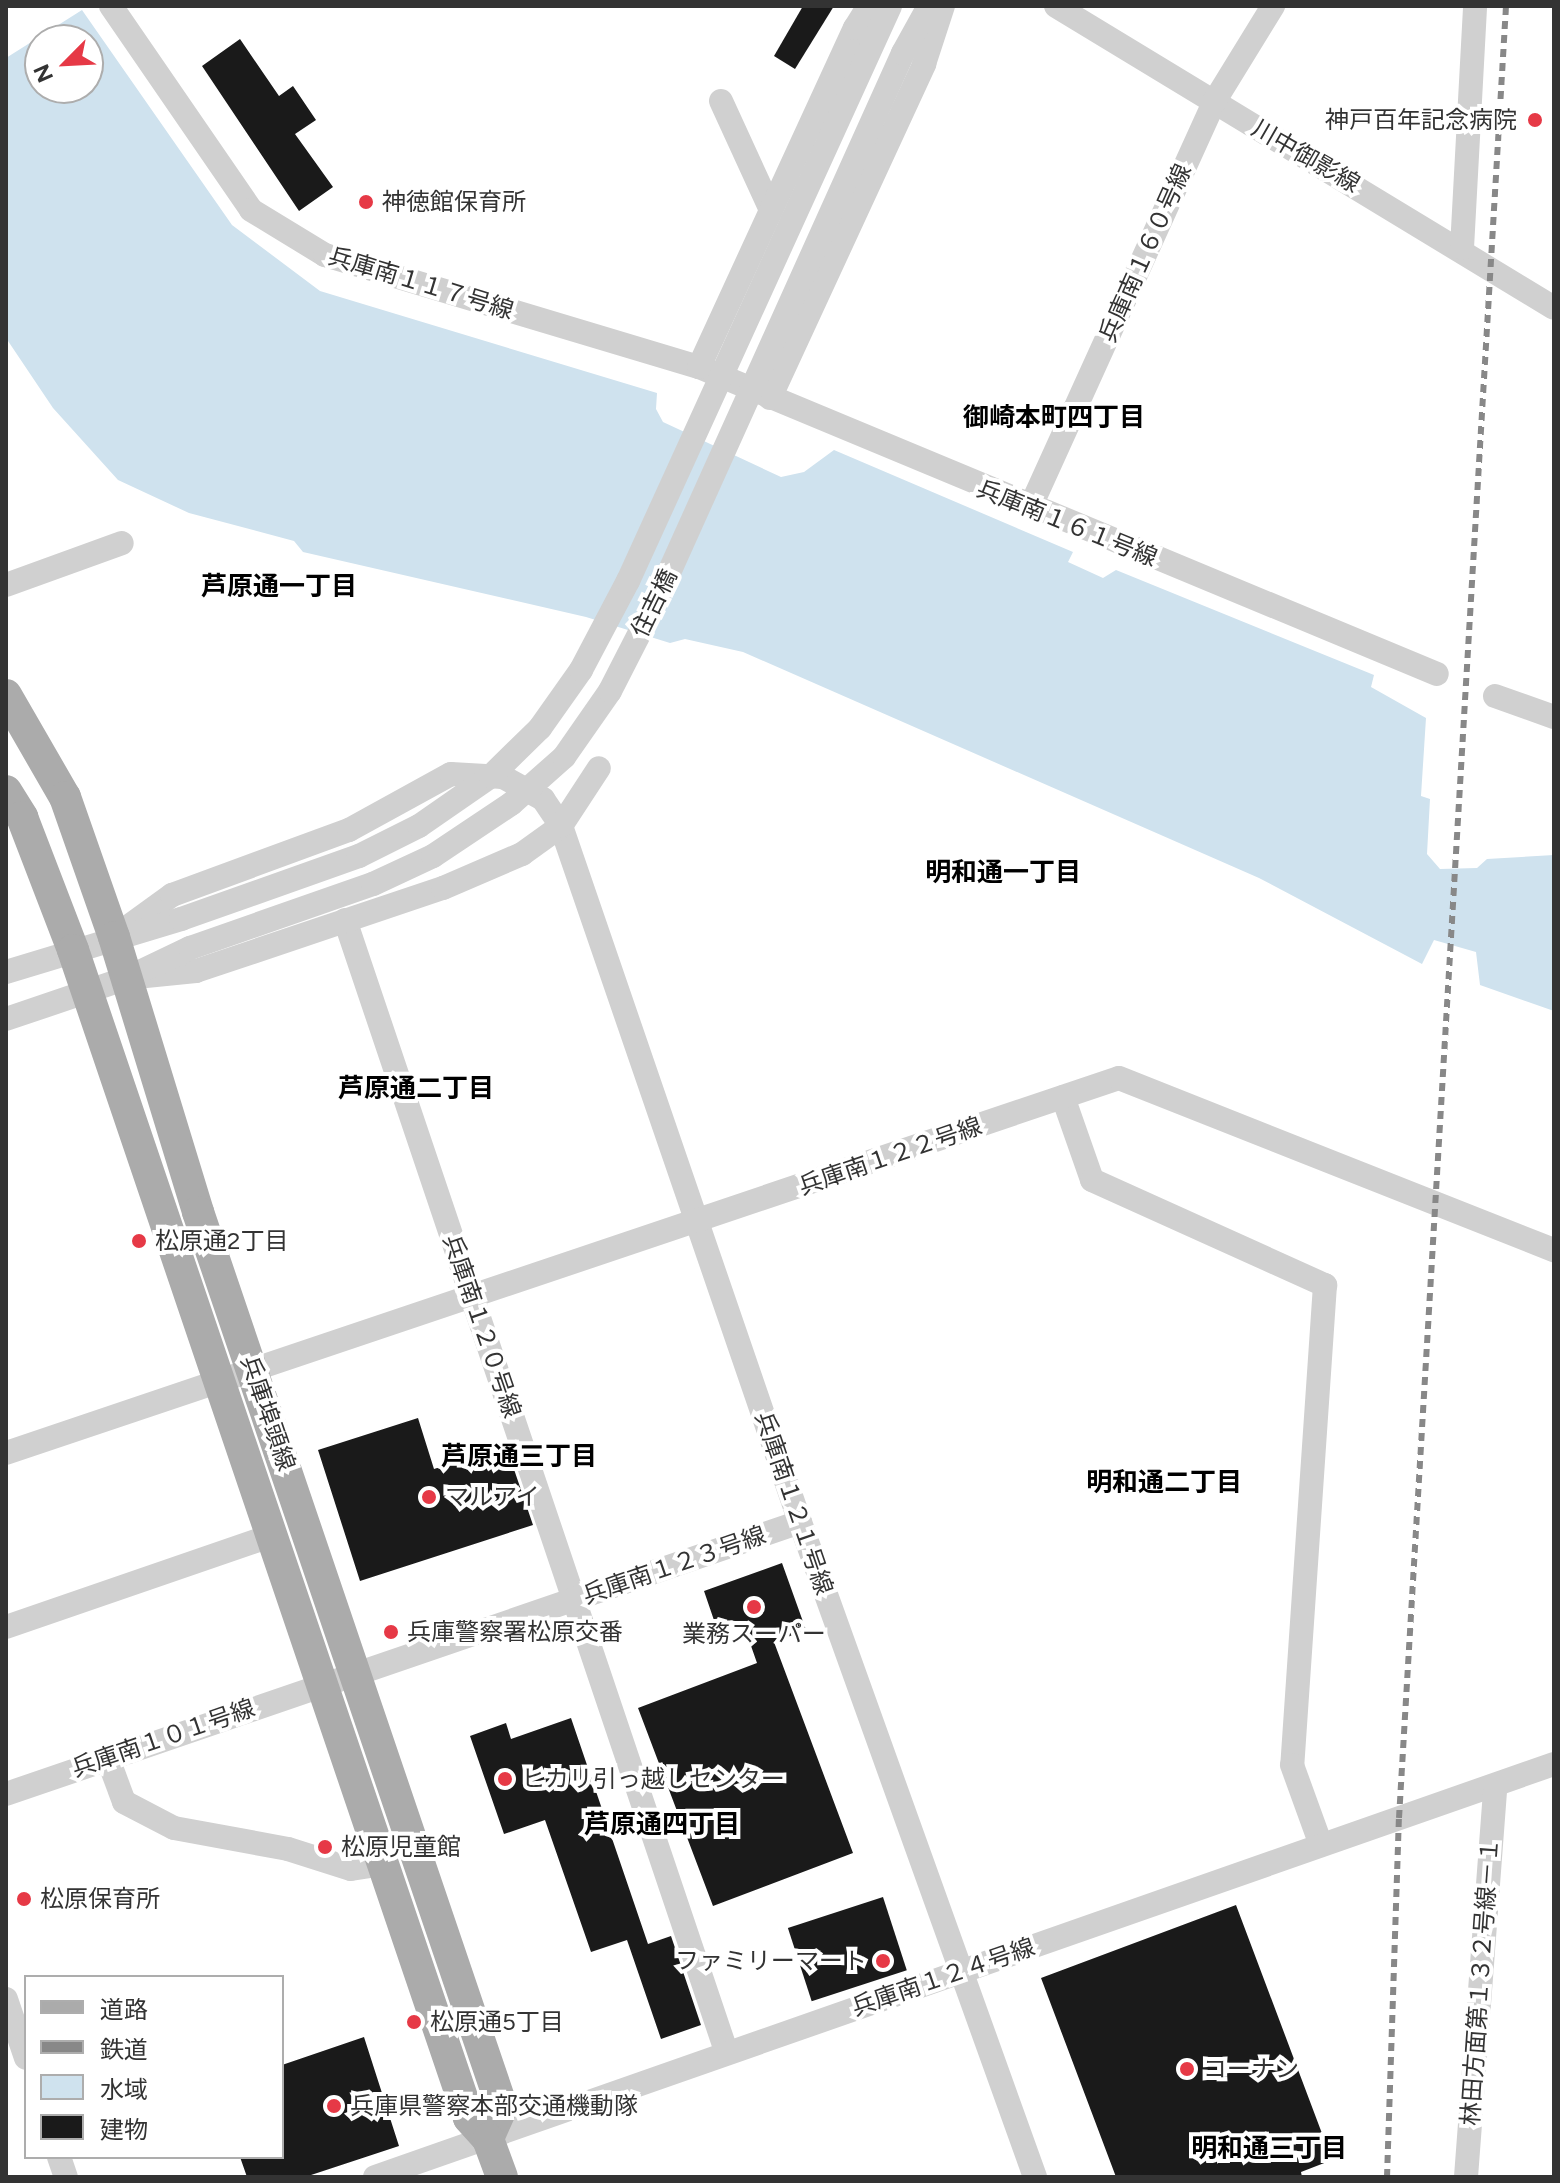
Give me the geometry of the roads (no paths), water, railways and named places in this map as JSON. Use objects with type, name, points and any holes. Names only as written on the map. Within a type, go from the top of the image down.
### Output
[{"type":"main road","name":"兵庫埠頭線","points":[[6,695],[65,797],[114,937],[198,1212],[502,2107],[488,2139]]},
{"type":"main road","name":"兵庫埠頭線","points":[[6,791],[22,817],[73,950],[469,2118],[488,2139],[502,2177]]},
{"type":"main road","points":[[405,1927],[438,1914]]},
{"type":"street","name":"兵庫南１１７号線","points":[[111,6],[251,210],[325,255],[699,367]]},
{"type":"street","points":[[699,367],[869,6]]},
{"type":"street","name":"住吉橋","points":[[6,972],[181,919],[359,856],[419,826],[491,776],[540,728],[581,670],[628,581],[890,6]]},
{"type":"street","name":"住吉橋","points":[[127,978],[190,948],[373,884],[433,856],[511,804],[564,757],[610,691],[658,597],[903,53],[929,6]]},
{"type":"street","points":[[770,398],[924,64],[943,6]]},
{"type":"street","name":"川中御影線","points":[[1056,6],[1462,248],[1554,308]]},
{"type":"street","name":"兵庫南１６０号線","points":[[1030,508],[1214,102],[1273,6]]},
{"type":"street","points":[[1462,248],[1475,6]]},
{"type":"street","points":[[721,101],[771,210]]},
{"type":"street","name":"兵庫南１６１号線","points":[[699,367],[1030,508],[1437,674]]},
{"type":"street","points":[[6,585],[122,543]]},
{"type":"street","points":[[1495,696],[1554,717]]},
{"type":"street","points":[[6,1019],[127,978],[196,971],[443,888],[522,854],[561,826],[599,768]]},
{"type":"street","name":"兵庫南１２１号線","points":[[114,937],[172,895],[349,830],[451,774],[503,777],[543,799],[561,826],[800,1522],[1035,2177]]},
{"type":"street","name":"兵庫南１２０号線","points":[[345,920],[726,2051]]},
{"type":"street","name":"兵庫南１２２号線","points":[[6,1453],[1119,1078],[1554,1250]]},
{"type":"street","points":[[1063,1097],[1092,1180],[1325,1285],[1292,1765],[1321,1845]]},
{"type":"street","name":"兵庫南１２３号線","points":[[321,1684],[800,1522]]},
{"type":"street","points":[[6,1627],[270,1536]]},
{"type":"street","name":"兵庫南１０１号線","points":[[6,1794],[107,1756],[321,1684]]},
{"type":"street","points":[[107,1756],[124,1802],[174,1828],[288,1849],[351,1869],[384,1864]]},
{"type":"street","name":"兵庫南１２４号線","points":[[375,2177],[488,2139],[726,2051],[1495,1787],[1554,1764]]},
{"type":"street","name":"林田方面第１３２号線－１","points":[[1466,2177],[1495,1787]]},
{"type":"street","points":[[6,1999],[24,2052]]},
{"type":"water","points":[[82,10],[92,24],[60,24]]},
{"type":"water","points":[[104,42],[232,225],[320,291],[657,393],[656,409],[663,422],[781,477],[804,472],[834,450],[1073,552],[1068,562],[1103,578],[1116,570],[1374,675],[1371,687],[1426,718],[1421,796],[1430,799],[1427,854],[1440,869],[1477,868],[1487,859],[1554,855],[1554,1011],[1480,985],[1476,952],[1434,940],[1422,964],[1259,878],[743,652],[685,639],[670,643],[586,617],[303,552],[294,541],[189,513],[118,480],[53,408],[6,338],[6,58],[24,47],[24,104],[104,104]]},
{"type":"railway","points":[[1387,2177],[1399,1818],[1506,6]]},
{"type":"place","name":"神戸百年記念病院","points":[[1535,120]]},
{"type":"place","name":"神徳館保育所","points":[[366,202]]},
{"type":"place","name":"松原通2丁目","points":[[139,1241]]},
{"type":"place","name":"マルアイ","points":[[429,1497]]},
{"type":"place","name":"業務スーパー","points":[[754,1607]]},
{"type":"place","name":"兵庫警察署松原交番","points":[[391,1632]]},
{"type":"place","name":"ヒカリ引っ越しセンター","points":[[505,1779]]},
{"type":"place","name":"松原児童館","points":[[325,1847]]},
{"type":"place","name":"松原保育所","points":[[24,1899]]},
{"type":"place","name":"ファミリーマート","points":[[883,1961]]},
{"type":"place","name":"松原通5丁目","points":[[414,2022]]},
{"type":"place","name":"コーナン","points":[[1187,2069]]},
{"type":"place","name":"兵庫県警察本部交通機動隊","points":[[334,2106]]},
{"type":"district","name":"御崎本町四丁目","points":[[1054,418]]},
{"type":"district","name":"芦原通一丁目","points":[[279,587]]},
{"type":"district","name":"明和通一丁目","points":[[1003,873]]},
{"type":"district","name":"芦原通二丁目","points":[[416,1089]]},
{"type":"district","name":"芦原通三丁目","points":[[519,1457]]},
{"type":"district","name":"明和通二丁目","points":[[1164,1483]]},
{"type":"district","name":"芦原通四丁目","points":[[662,1825]]},
{"type":"district","name":"明和通三丁目","points":[[1269,2149]]}]
